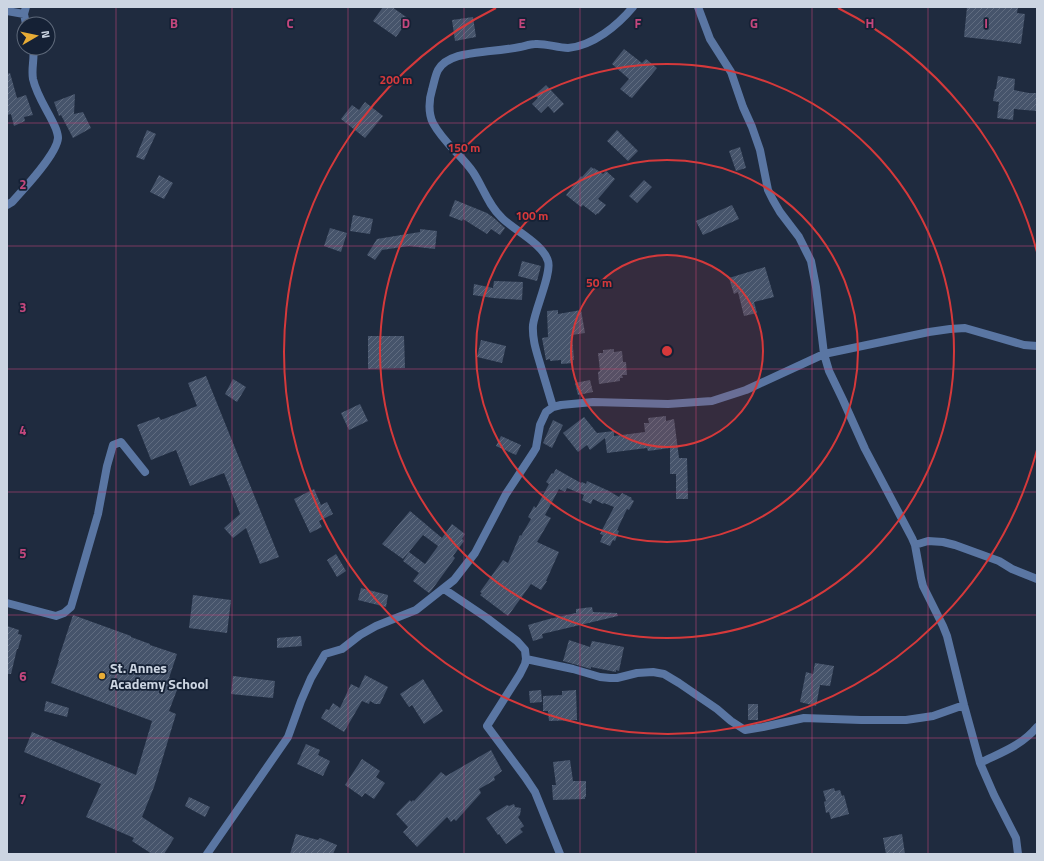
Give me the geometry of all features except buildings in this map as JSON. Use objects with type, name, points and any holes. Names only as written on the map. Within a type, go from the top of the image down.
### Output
[{"type":"street","points":[[553,407],[535,348],[533,336],[533,325],[547,273],[548,260],[534,243],[501,217],[487,198],[473,172],[447,143],[432,122],[430,111],[431,94],[437,71],[441,65],[460,55],[519,48],[535,44],[568,48],[576,47],[600,37],[626,15],[633,7]]},
{"type":"street","points":[[698,7],[710,39],[731,72],[743,108],[752,127],[760,150],[768,190],[772,200],[798,237],[811,261],[816,287],[824,354],[829,372],[865,449],[915,545],[923,586],[947,636],[980,762],[994,796],[1016,838],[1018,854]]},
{"type":"street","points":[[7,11],[23,9]]},
{"type":"street","points":[[7,205],[12,202],[37,173],[51,154],[58,139],[56,128],[39,95],[33,79],[32,70],[34,56]]},
{"type":"street","points":[[207,854],[288,737],[300,702],[311,678],[325,654],[342,649],[360,635],[376,626],[416,610],[454,580],[474,553],[506,494],[536,448],[540,425],[546,412],[553,407],[593,402],[668,404],[712,401],[746,390],[824,354],[950,329],[965,328],[1024,345],[1037,346]]},
{"type":"street","points":[[7,603],[56,616],[64,613],[71,607],[98,514],[107,466],[113,445],[121,442],[145,472]]},
{"type":"street","points":[[915,545],[928,541],[943,542],[955,545],[999,561],[1012,569],[1037,579]]},
{"type":"street","points":[[444,589],[487,618],[517,641],[525,650],[525,664],[487,726],[535,792],[560,854]]},
{"type":"street","points":[[526,659],[574,669],[600,677],[617,678],[637,673],[653,672],[664,674],[717,709],[745,730],[804,718],[906,720],[933,716],[964,705]]},
{"type":"street","points":[[980,762],[1014,747],[1037,727]]},
{"type":"place","name":"St. Annes Academy School","points":[[102,676]]}]
